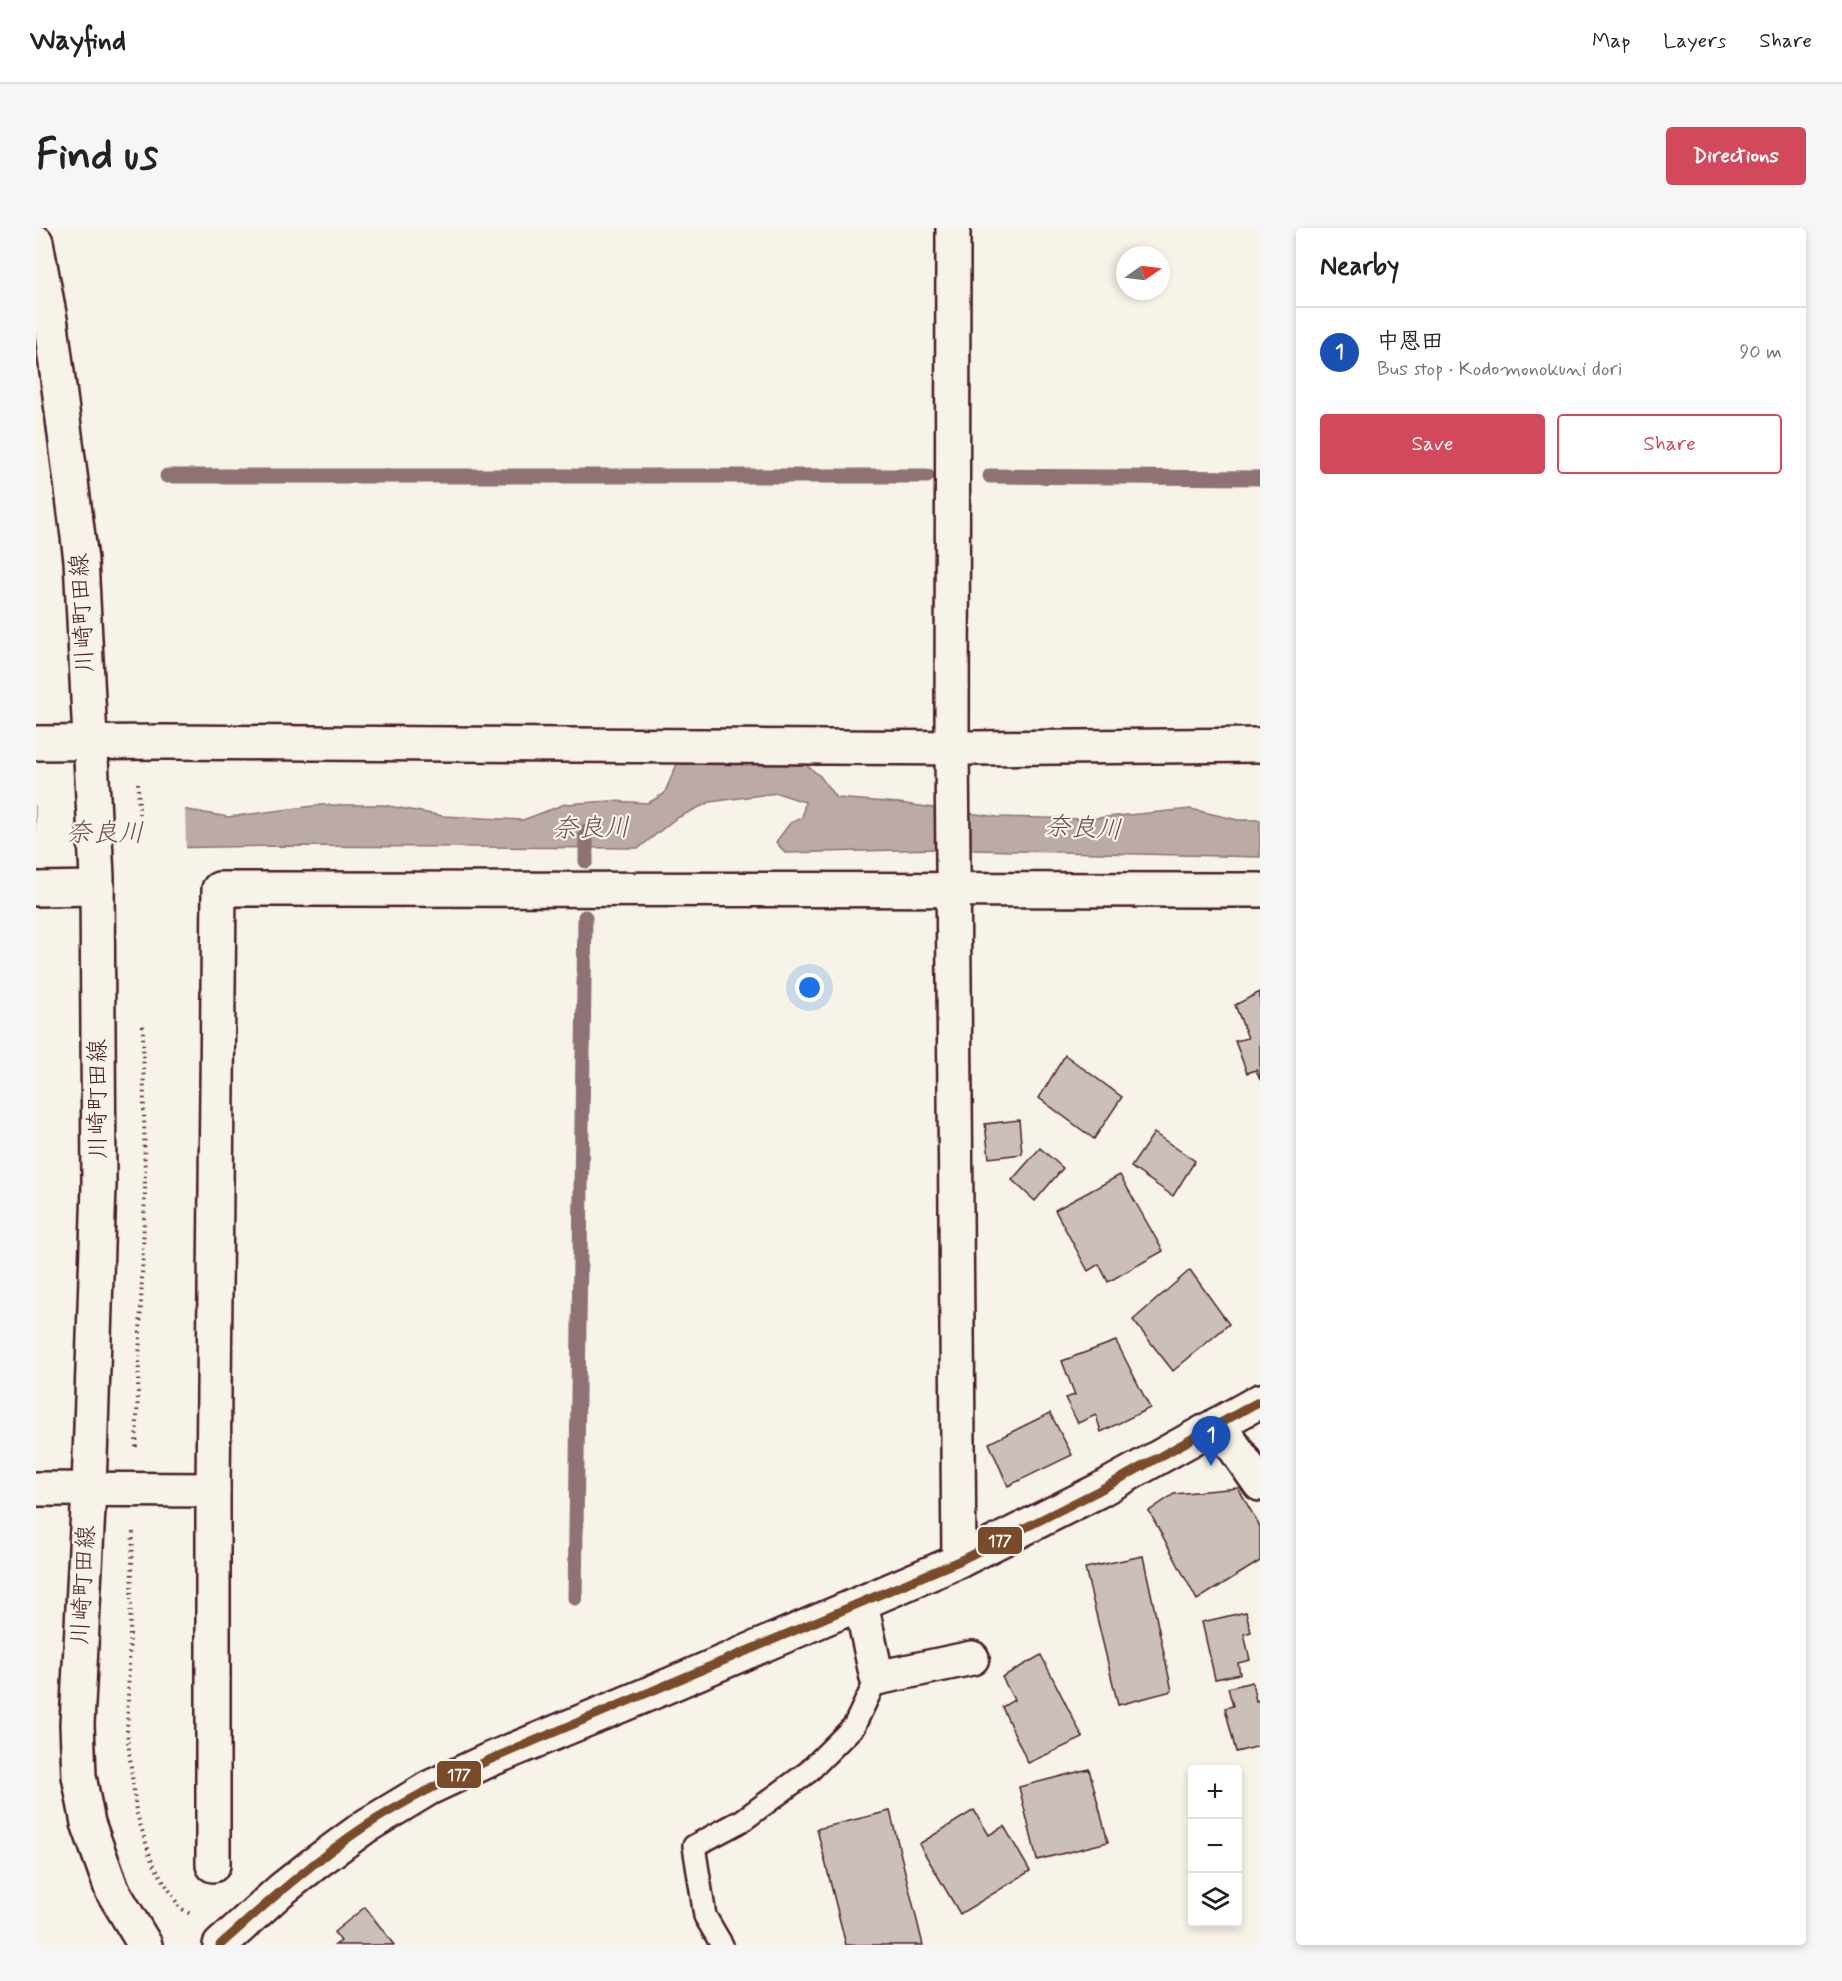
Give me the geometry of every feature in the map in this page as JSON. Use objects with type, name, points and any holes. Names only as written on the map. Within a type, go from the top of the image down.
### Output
[{"type":"street","points":[[953,228],[952,757],[959,1562]]},
{"type":"street","name":"川崎町田線","points":[[36,242],[51,325],[81,560],[97,883],[99,1185],[89,1489],[77,1724],[79,1776],[88,1823],[112,1890],[145,1945]]},
{"type":"street","points":[[36,742],[91,749],[952,757],[1260,745]]},
{"type":"street","points":[[213,1865],[213,1490],[219,889],[953,879],[1260,890]]},
{"type":"street","points":[[36,889],[97,883]]},
{"type":"street","points":[[220,1945],[281,1890],[314,1864],[366,1826],[429,1788],[489,1760],[959,1562],[1098,1491],[1260,1401]]},
{"type":"street","points":[[1218,1424],[1260,1484]]},
{"type":"street","points":[[36,1489],[213,1490]]},
{"type":"street","points":[[861,1604],[877,1678],[972,1658]]},
{"type":"lane","points":[[722,1945],[705,1916],[694,1846],[743,1820],[808,1772],[854,1726],[877,1678]]},
{"type":"path","points":[[143,1015],[145,1191],[127,1732],[136,1811],[152,1862],[180,1908]]},
{"type":"water","name":"奈良川","points":[[677,764],[805,764],[820,776],[836,798],[899,803],[997,817],[1086,819],[1191,809],[1238,820],[1260,820],[1260,857],[937,849],[785,853],[776,842],[790,823],[802,818],[805,802],[777,793],[710,802],[675,819],[639,848],[274,846],[36,850],[36,806],[77,813],[176,808],[228,817],[322,805],[383,805],[443,816],[523,820],[565,804],[611,801],[648,803],[664,794]]},
{"type":"pier","points":[[138,800],[185,807],[186,850],[36,853],[36,803],[77,810]]},
{"type":"building","points":[[1260,992],[1260,1080],[1256,1070],[1247,1073],[1235,1041],[1248,1038],[1235,1005]]},
{"type":"building","points":[[1065,1055],[1122,1097],[1094,1139],[1039,1098]]},
{"type":"building","points":[[1019,1120],[1022,1154],[989,1158],[985,1124]]},
{"type":"building","points":[[1154,1133],[1195,1161],[1173,1196],[1131,1167]]},
{"type":"building","points":[[1040,1148],[1063,1168],[1035,1201],[1012,1180]]},
{"type":"building","points":[[1120,1175],[1163,1251],[1108,1282],[1099,1264],[1088,1271],[1055,1210]]},
{"type":"building","points":[[1190,1270],[1229,1324],[1173,1371],[1133,1320]]},
{"type":"building","points":[[1116,1341],[1150,1408],[1101,1432],[1096,1415],[1078,1423],[1065,1398],[1075,1395],[1062,1361]]},
{"type":"building","points":[[1050,1413],[1072,1455],[1008,1486],[989,1443]]},
{"type":"building","points":[[1238,1488],[1260,1527],[1260,1561],[1197,1600],[1149,1511],[1174,1494]]},
{"type":"building","points":[[1143,1556],[1172,1691],[1118,1705],[1085,1568]]},
{"type":"building","points":[[1246,1612],[1251,1632],[1244,1634],[1250,1660],[1238,1663],[1240,1674],[1215,1679],[1202,1622]]},
{"type":"building","points":[[1041,1655],[1083,1738],[1028,1763],[1002,1707],[1014,1700],[1002,1677]]},
{"type":"building","points":[[1252,1682],[1256,1701],[1260,1700],[1260,1746],[1236,1752],[1225,1708],[1233,1706],[1228,1688]]},
{"type":"building","points":[[1089,1769],[1108,1842],[1037,1860],[1019,1787]]},
{"type":"building","points":[[974,1810],[989,1835],[1004,1826],[1030,1871],[960,1914],[919,1844]]},
{"type":"building","points":[[890,1811],[923,1945],[846,1945],[817,1829]]},
{"type":"building","points":[[365,1907],[394,1945],[335,1945],[341,1941],[334,1932]]},
{"type":"waterway","points":[[167,476],[927,476]]},
{"type":"waterway","points":[[990,476],[1260,478]]},
{"type":"waterway","name":"奈良川","points":[[586,831],[586,861]]},
{"type":"waterway","points":[[575,1598],[585,917]]},
{"type":"transit line","name":"177","points":[[220,1945],[291,1882],[328,1853],[367,1825],[427,1791],[489,1760],[959,1561],[1098,1491],[1260,1401]]},
{"type":"place","name":"中恩田","points":[[1211,1466]]}]
